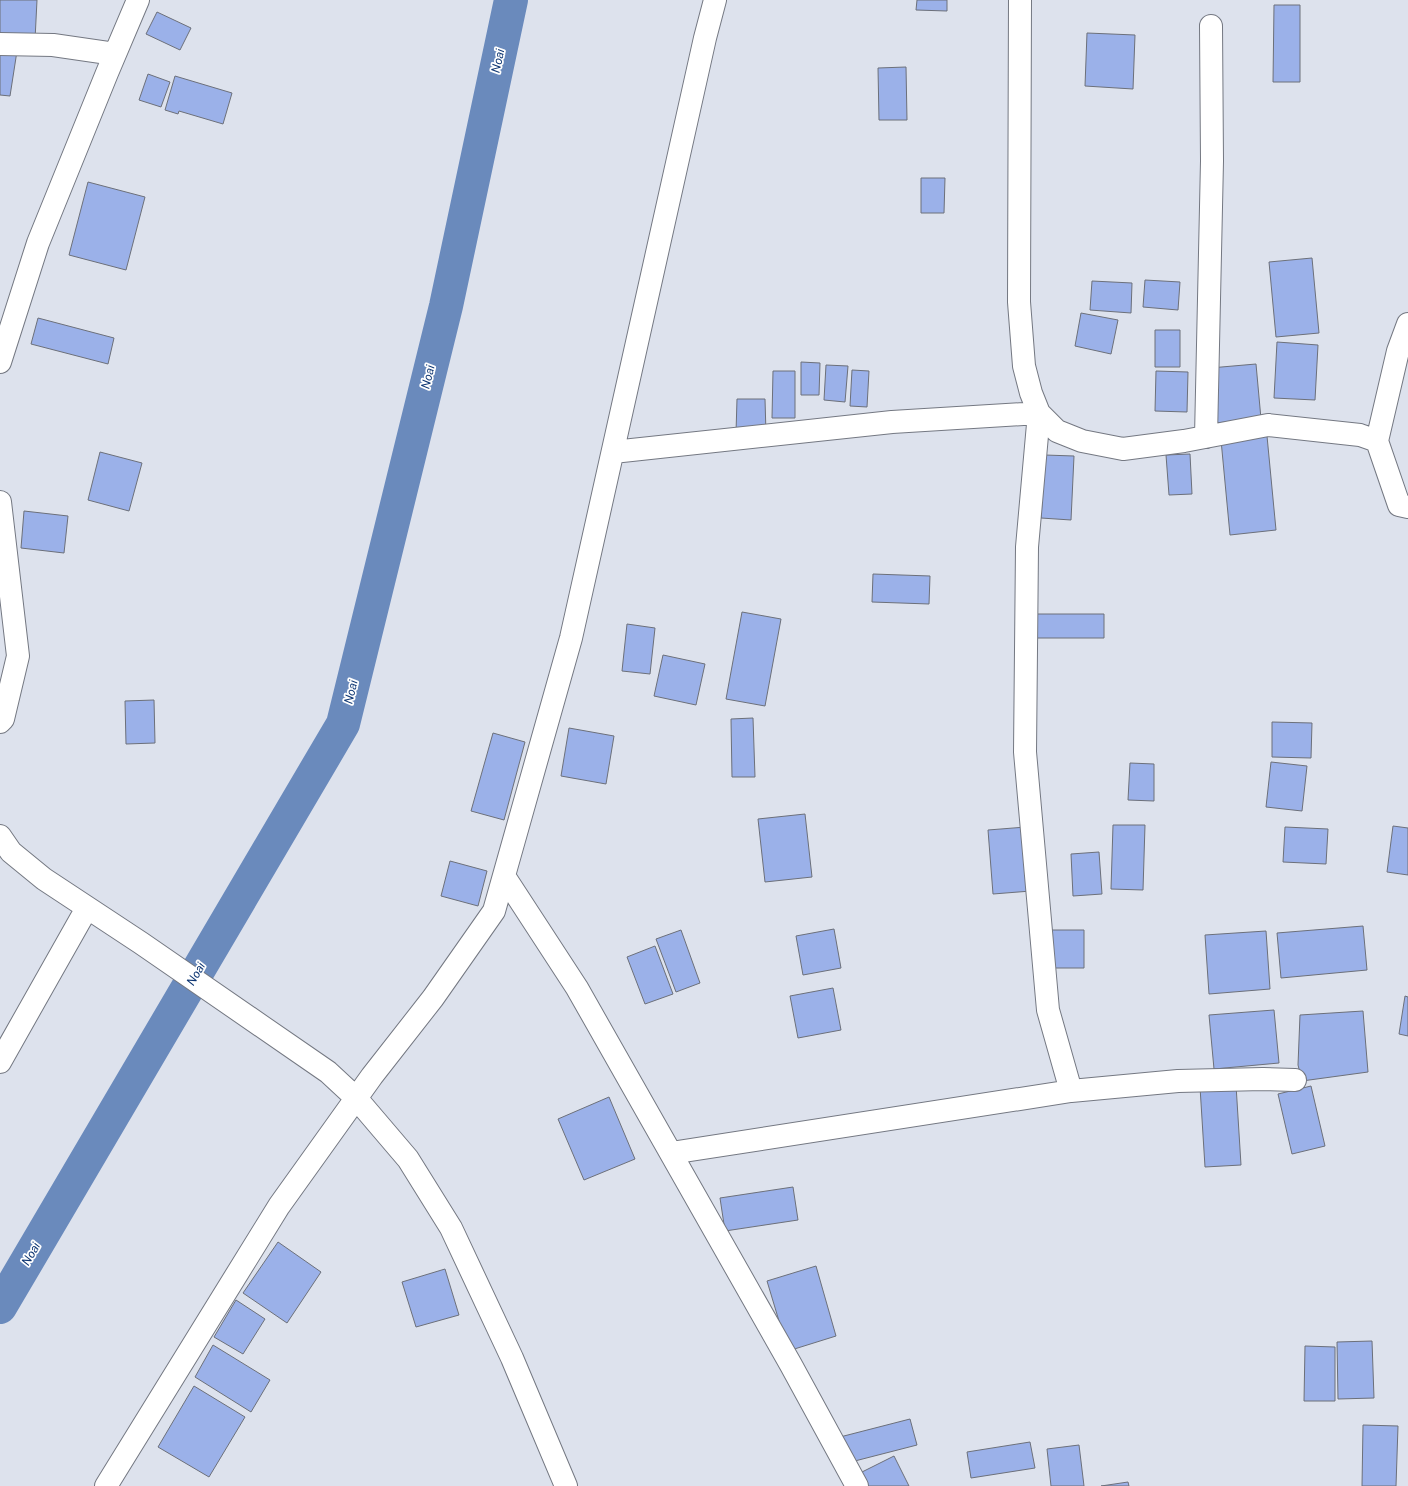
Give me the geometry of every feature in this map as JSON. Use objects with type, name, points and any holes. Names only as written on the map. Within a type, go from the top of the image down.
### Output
[{"type":"street","points":[[0,362],[38,243],[138,0]]},
{"type":"street","points":[[106,1486],[279,1206],[356,1098],[433,998],[494,911],[572,638],[703,46],[715,0]]},
{"type":"street","points":[[1020,0],[1019,302],[1024,366],[1031,393],[1039,413],[1057,431],[1082,441],[1123,449],[1158,445],[1268,425],[1360,435],[1376,440]]},
{"type":"street","points":[[1206,437],[1212,161],[1211,26]]},
{"type":"street","points":[[0,44],[54,45],[115,54]]},
{"type":"street","points":[[1408,324],[1398,351],[1376,440],[1400,505],[1408,507]]},
{"type":"street","points":[[613,452],[892,422],[1039,413]]},
{"type":"street","points":[[1039,413],[1027,547],[1024,752],[1048,1010],[1071,1091]]},
{"type":"street","points":[[0,502],[18,656],[3,719],[0,722]]},
{"type":"street","points":[[4,848],[44,879],[328,1072],[356,1098],[408,1159],[451,1228],[512,1358],[566,1486]]},
{"type":"street","points":[[504,876],[577,988],[791,1365],[857,1486]]},
{"type":"street","points":[[0,1062],[87,908]]},
{"type":"street","points":[[671,1153],[1071,1091],[1178,1081],[1263,1079],[1295,1080]]},
{"type":"building","points":[[0,0],[37,0],[35,40],[0,38]]},
{"type":"building","points":[[917,0],[947,0],[947,11],[916,10]]},
{"type":"building","points":[[1274,5],[1300,5],[1300,82],[1273,82]]},
{"type":"building","points":[[157,12],[191,28],[180,50],[146,34]]},
{"type":"building","points":[[1087,33],[1135,35],[1133,89],[1085,86]]},
{"type":"building","points":[[0,48],[17,51],[10,96],[0,95]]},
{"type":"building","points":[[906,67],[907,120],[879,120],[878,68]]},
{"type":"building","points":[[148,74],[170,82],[161,107],[139,100]]},
{"type":"building","points":[[175,76],[232,93],[223,124],[179,111],[178,114],[165,110]]},
{"type":"building","points":[[921,178],[945,178],[944,213],[921,213]]},
{"type":"building","points":[[88,182],[145,197],[126,270],[69,255]]},
{"type":"building","points":[[1312,258],[1319,333],[1276,337],[1269,262]]},
{"type":"building","points":[[1145,280],[1180,282],[1178,310],[1143,307]]},
{"type":"building","points":[[1092,281],[1132,283],[1131,313],[1090,310]]},
{"type":"building","points":[[1081,313],[1118,320],[1111,354],[1075,346]]},
{"type":"building","points":[[38,318],[114,338],[108,364],[31,344]]},
{"type":"building","points":[[1155,330],[1180,330],[1180,367],[1155,367]]},
{"type":"building","points":[[1277,342],[1318,345],[1315,400],[1274,398]]},
{"type":"building","points":[[801,362],[820,363],[819,395],[801,395]]},
{"type":"building","points":[[1256,364],[1261,419],[1215,423],[1210,368]]},
{"type":"building","points":[[826,365],[848,366],[845,402],[824,400]]},
{"type":"building","points":[[852,370],[869,371],[867,407],[850,406]]},
{"type":"building","points":[[773,371],[795,371],[795,418],[772,418]]},
{"type":"building","points":[[1156,371],[1188,372],[1187,412],[1155,411]]},
{"type":"building","points":[[737,399],[765,399],[766,434],[736,433]]},
{"type":"building","points":[[1267,436],[1276,530],[1230,535],[1221,440]]},
{"type":"building","points":[[100,452],[142,463],[129,511],[88,500]]},
{"type":"building","points":[[1190,454],[1192,494],[1169,495],[1166,455]]},
{"type":"building","points":[[1045,455],[1074,456],[1071,520],[1041,518]]},
{"type":"building","points":[[24,511],[68,516],[64,553],[21,548]]},
{"type":"building","points":[[873,574],[930,576],[929,604],[872,602]]},
{"type":"building","points":[[742,612],[781,619],[765,706],[726,699]]},
{"type":"building","points":[[1031,614],[1104,614],[1104,638],[1031,638]]},
{"type":"building","points":[[627,624],[655,628],[650,674],[622,671]]},
{"type":"building","points":[[663,655],[705,664],[696,705],[654,696]]},
{"type":"building","points":[[154,700],[155,743],[126,744],[125,701]]},
{"type":"building","points":[[753,718],[755,777],[732,777],[731,719]]},
{"type":"building","points":[[1272,722],[1312,723],[1311,758],[1272,757]]},
{"type":"building","points":[[569,728],[614,736],[606,784],[561,776]]},
{"type":"building","points":[[493,733],[525,742],[504,820],[471,811]]},
{"type":"building","points":[[1271,762],[1307,766],[1302,811],[1266,807]]},
{"type":"building","points":[[1130,763],[1154,764],[1154,801],[1128,800]]},
{"type":"building","points":[[805,814],[812,877],[765,882],[758,819]]},
{"type":"building","points":[[1113,825],[1145,825],[1143,890],[1111,889]]},
{"type":"building","points":[[1393,826],[1408,828],[1408,875],[1387,872]]},
{"type":"building","points":[[1026,827],[1031,891],[993,894],[988,830]]},
{"type":"building","points":[[1285,827],[1328,829],[1326,864],[1283,862]]},
{"type":"building","points":[[1099,852],[1102,894],[1073,896],[1071,854]]},
{"type":"building","points":[[450,861],[487,871],[478,906],[441,896]]},
{"type":"building","points":[[1363,926],[1367,970],[1281,978],[1277,933]]},
{"type":"building","points":[[834,929],[841,968],[803,975],[796,936]]},
{"type":"building","points":[[681,930],[700,983],[676,992],[656,939]]},
{"type":"building","points":[[1046,930],[1084,930],[1084,968],[1047,968]]},
{"type":"building","points":[[1266,931],[1270,989],[1209,994],[1205,935]]},
{"type":"building","points":[[655,946],[673,994],[645,1004],[627,957]]},
{"type":"building","points":[[833,988],[841,1030],[798,1038],[790,996]]},
{"type":"building","points":[[1405,996],[1408,997],[1408,1036],[1399,1034]]},
{"type":"building","points":[[1274,1010],[1279,1063],[1214,1069],[1209,1015]]},
{"type":"building","points":[[1363,1011],[1368,1072],[1302,1081],[1298,1065],[1300,1015]]},
{"type":"building","points":[[1236,1085],[1241,1165],[1205,1167],[1200,1087]]},
{"type":"building","points":[[1311,1086],[1325,1146],[1292,1154],[1278,1094]]},
{"type":"building","points":[[609,1097],[635,1159],[584,1180],[558,1119]]},
{"type":"building","points":[[793,1187],[798,1220],[725,1231],[720,1198]]},
{"type":"building","points":[[278,1242],[321,1272],[287,1323],[243,1293]]},
{"type":"building","points":[[816,1266],[836,1336],[788,1351],[767,1281]]},
{"type":"building","points":[[445,1269],[459,1315],[416,1327],[402,1282]]},
{"type":"building","points":[[236,1300],[265,1319],[243,1354],[214,1337]]},
{"type":"building","points":[[1372,1341],[1374,1398],[1338,1399],[1337,1342]]},
{"type":"building","points":[[213,1345],[270,1380],[251,1412],[195,1377]]},
{"type":"building","points":[[1305,1346],[1335,1347],[1335,1401],[1304,1401]]},
{"type":"building","points":[[194,1386],[245,1417],[209,1477],[158,1447]]},
{"type":"building","points":[[910,1419],[917,1445],[847,1463],[840,1437]]},
{"type":"building","points":[[1363,1425],[1398,1426],[1396,1486],[1362,1486]]},
{"type":"building","points":[[1030,1442],[1035,1468],[971,1478],[967,1452]]},
{"type":"building","points":[[1079,1445],[1084,1486],[1051,1486],[1047,1449]]},
{"type":"building","points":[[894,1456],[909,1486],[864,1486],[858,1474]]},
{"type":"building","points":[[1128,1482],[1129,1486],[1101,1486]]},
{"type":"waterway","name":"Noai","points":[[0,1307],[343,724],[446,306],[511,0]]}]
